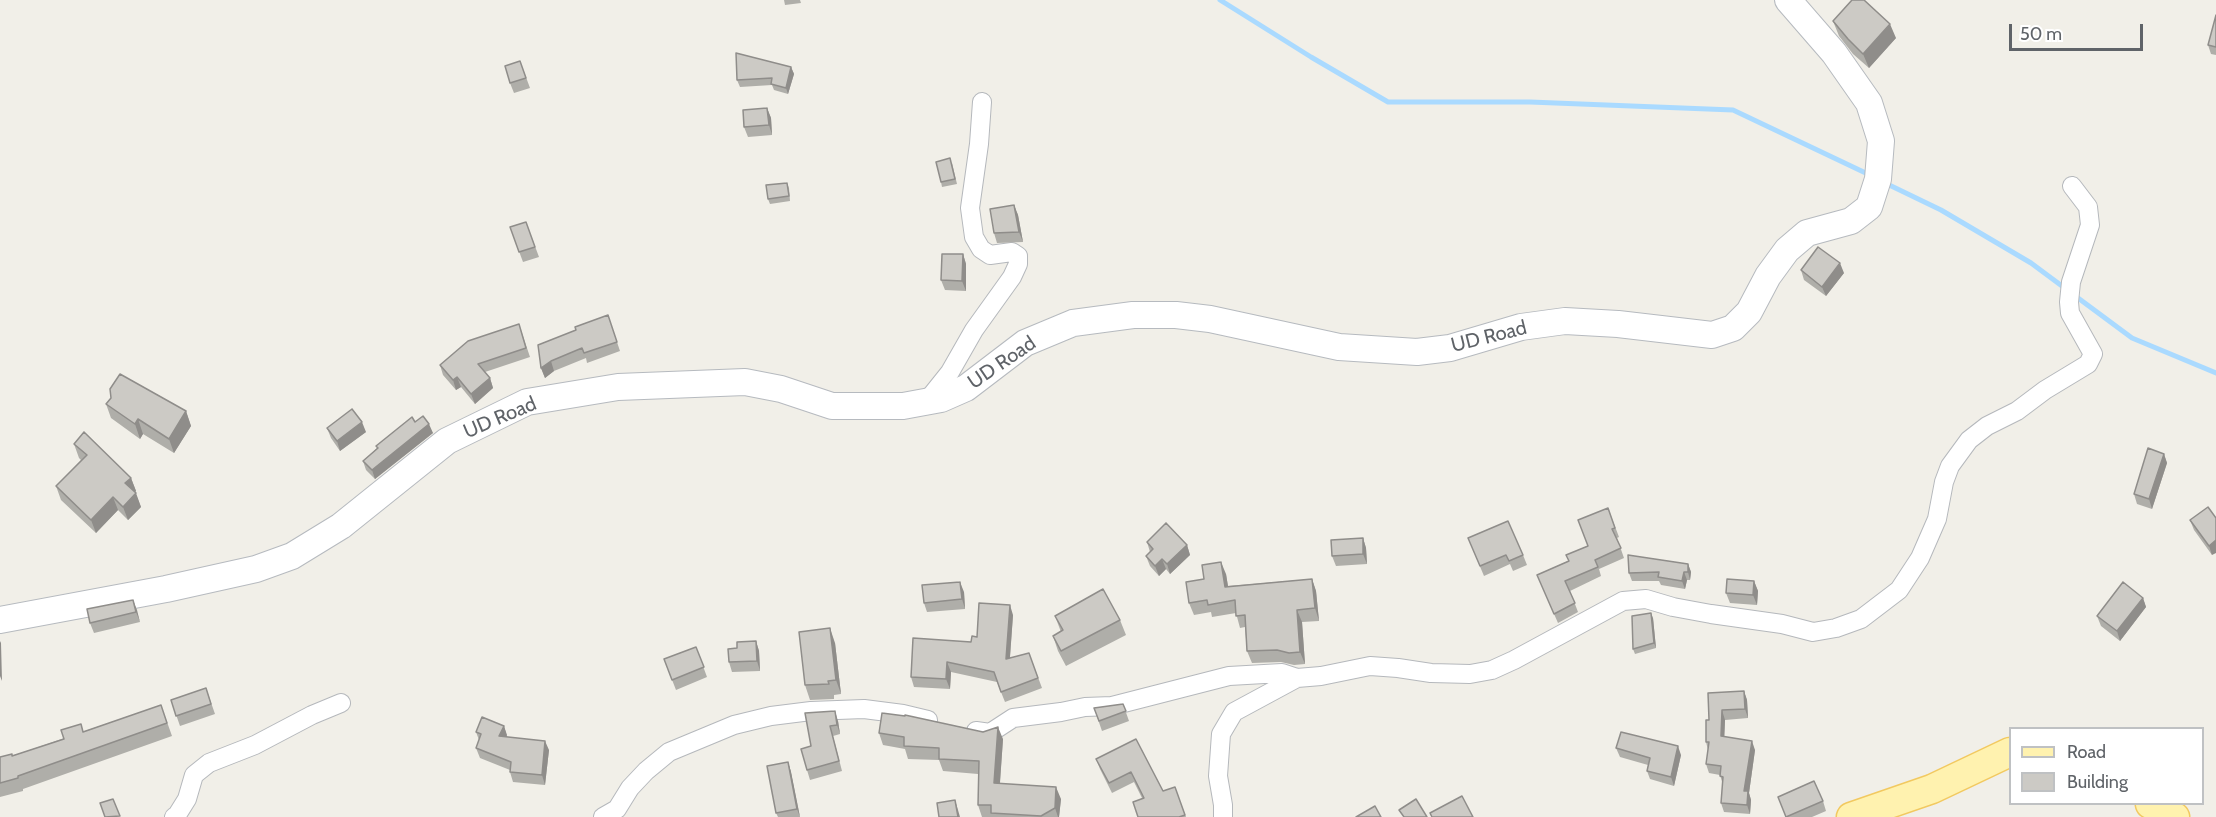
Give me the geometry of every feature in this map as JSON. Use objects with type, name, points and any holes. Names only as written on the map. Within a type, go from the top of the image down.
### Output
[{"type":"main road","name":"UD Road","points":[[0,620],[165,589],[256,569],[292,556],[341,526],[447,441],[527,402],[618,387],[745,382],[781,390],[832,406],[903,406],[941,399],[966,388],[1026,343],[1073,323],[1107,317],[1176,315],[1210,319],[1339,347],[1417,352],[1450,348],[1521,327],[1565,321],[1618,324],[1712,335],[1733,328],[1749,312],[1768,276],[1787,250],[1808,232],[1851,221],[1869,207],[1878,179],[1881,141],[1869,104],[1834,53],[1788,0]]},
{"type":"main road","points":[[1851,817],[1932,789],[2009,752]]},
{"type":"main road","points":[[2152,805],[2175,817]]},
{"type":"street","points":[[926,402],[950,372],[974,330],[1018,264],[1017,256],[1012,252],[990,255],[981,249],[974,237],[970,208],[980,136],[982,102]]},
{"type":"street","points":[[603,817],[617,808],[638,779],[669,752],[734,725],[771,716],[811,711],[864,709],[903,714],[990,733],[1013,718],[1085,707],[1112,706],[1228,676],[1282,673],[1297,678],[1321,676],[1370,666],[1431,673],[1470,674],[1492,670],[1623,602],[1646,599],[1673,607],[1782,624],[1813,632],[1836,628],[1861,619],[1899,590],[1920,558],[1937,519],[1944,482],[1950,466],[1969,440],[1986,426],[2017,411],[2045,390],[2088,364],[2093,354],[2070,313],[2071,282],[2091,225],[2088,207],[2072,186]]},
{"type":"street","points":[[1223,817],[1218,776],[1221,734],[1234,712],[1297,678]]},
{"type":"street","points":[[174,817],[186,799],[194,775],[209,763],[255,745],[312,715],[341,703]]},
{"type":"building","points":[[1852,0],[1864,0],[1890,24],[1863,54],[1833,21]]},
{"type":"building","points":[[2216,15],[2216,47],[2208,45]]},
{"type":"building","points":[[736,53],[791,67],[786,88],[771,84],[772,78],[737,80]]},
{"type":"building","points":[[520,61],[526,78],[510,83],[505,66]]},
{"type":"building","points":[[767,108],[769,125],[744,127],[743,110]]},
{"type":"building","points":[[950,158],[955,179],[941,182],[936,162]]},
{"type":"building","points":[[787,183],[789,196],[768,199],[766,185]]},
{"type":"building","points":[[1014,205],[1019,232],[994,233],[990,209]]},
{"type":"building","points":[[526,222],[535,247],[519,252],[510,227]]},
{"type":"building","points":[[1818,247],[1840,263],[1822,287],[1801,270]]},
{"type":"building","points":[[942,254],[963,254],[962,281],[941,280]]},
{"type":"building","points":[[608,315],[617,342],[584,353],[582,348],[551,361],[541,368],[538,345],[576,330],[575,327]]},
{"type":"building","points":[[519,324],[526,348],[478,364],[490,378],[471,394],[457,377],[453,380],[440,365],[468,341]]},
{"type":"building","points":[[120,374],[186,411],[169,439],[138,419],[135,424],[106,404],[111,398],[110,389]]},
{"type":"building","points":[[352,409],[362,422],[337,441],[327,428]]},
{"type":"building","points":[[423,416],[429,424],[372,470],[363,461],[378,448],[376,446],[412,417],[415,422]]},
{"type":"building","points":[[84,432],[131,478],[125,483],[136,493],[123,507],[113,497],[91,520],[56,486],[87,455],[74,444]]},
{"type":"building","points":[[2148,448],[2164,454],[2149,499],[2134,494]]},
{"type":"building","points":[[2208,507],[2216,518],[2216,540],[2209,546],[2190,520]]},
{"type":"building","points":[[1608,508],[1615,528],[1612,529],[1621,548],[1595,560],[1598,567],[1565,581],[1575,603],[1554,614],[1537,575],[1569,561],[1566,555],[1588,546],[1578,520]]},
{"type":"building","points":[[1508,521],[1523,555],[1509,561],[1506,555],[1480,566],[1468,538]]},
{"type":"building","points":[[1166,523],[1187,545],[1167,564],[1162,559],[1155,566],[1146,556],[1153,549],[1147,542]]},
{"type":"building","points":[[1363,538],[1363,554],[1332,556],[1331,540]]},
{"type":"building","points":[[1628,555],[1688,564],[1688,572],[1684,572],[1682,581],[1658,577],[1659,572],[1629,573]]},
{"type":"building","points":[[1221,562],[1225,587],[1312,579],[1315,608],[1297,610],[1300,652],[1247,651],[1245,615],[1236,616],[1235,600],[1208,605],[1207,600],[1189,603],[1186,582],[1204,579],[1202,565]]},
{"type":"building","points":[[1727,579],[1754,581],[1753,595],[1726,593]]},
{"type":"building","points":[[960,582],[962,599],[924,603],[922,585]]},
{"type":"building","points":[[2123,582],[2143,598],[2117,631],[2097,616]]},
{"type":"building","points":[[1103,589],[1120,620],[1061,651],[1053,636],[1063,630],[1055,616]]},
{"type":"building","points":[[133,600],[136,612],[90,623],[87,609]]},
{"type":"building","points":[[979,603],[1010,605],[1006,659],[1029,653],[1038,678],[1001,692],[994,672],[947,662],[946,679],[911,677],[913,638],[971,642],[972,636],[977,637]]},
{"type":"building","points":[[1651,613],[1654,643],[1633,649],[1632,616]]},
{"type":"building","points":[[830,628],[836,680],[828,681],[829,684],[805,685],[799,632]]},
{"type":"building","points":[[756,641],[757,661],[729,662],[728,649],[737,648],[737,642]]},
{"type":"building","points":[[696,647],[704,667],[672,680],[664,659]]},
{"type":"building","points":[[206,688],[211,704],[176,716],[171,700]]},
{"type":"building","points":[[1744,691],[1745,709],[1722,710],[1721,736],[1752,741],[1744,791],[1748,791],[1747,805],[1721,803],[1723,777],[1720,776],[1721,766],[1706,764],[1709,742],[1706,742],[1706,720],[1709,720],[1708,693]]},
{"type":"building","points":[[1123,704],[1126,711],[1099,721],[1094,708]]},
{"type":"building","points":[[161,705],[167,723],[0,783],[0,757],[12,754],[12,756],[64,739],[61,730],[81,724],[83,732]]},
{"type":"building","points":[[835,711],[837,725],[830,726],[839,761],[807,770],[801,749],[811,746],[805,713]]},
{"type":"building","points":[[882,713],[905,715],[983,732],[998,727],[994,783],[1056,787],[1055,808],[1041,816],[991,813],[991,805],[978,805],[979,761],[939,759],[939,748],[904,746],[904,737],[879,733]]},
{"type":"building","points":[[482,717],[504,726],[499,736],[545,741],[542,775],[510,772],[511,762],[476,748],[481,734],[476,732]]},
{"type":"building","points":[[1621,732],[1678,746],[1671,777],[1647,771],[1650,758],[1616,748]]},
{"type":"building","points":[[1136,739],[1163,791],[1175,787],[1185,815],[1138,817],[1133,802],[1144,798],[1131,772],[1109,783],[1096,759]]},
{"type":"building","points":[[788,762],[797,809],[776,813],[767,766]]},
{"type":"building","points":[[1814,781],[1823,801],[1786,817],[1778,797]]},
{"type":"building","points":[[1462,796],[1473,817],[1432,817],[1430,813]]},
{"type":"building","points":[[113,799],[120,816],[105,817],[100,803]]},
{"type":"building","points":[[1416,799],[1427,817],[1404,817],[1399,810]]},
{"type":"building","points":[[955,800],[958,817],[939,817],[937,803]]},
{"type":"building","points":[[1375,806],[1381,817],[1356,817]]},
{"type":"waterway","points":[[1220,0],[1388,102],[1530,102],[1733,110],[1872,176]]},
{"type":"waterway","points":[[1883,182],[1941,210],[2031,263],[2066,289]]},
{"type":"waterway","points":[[2074,295],[2132,338],[2216,373]]}]
